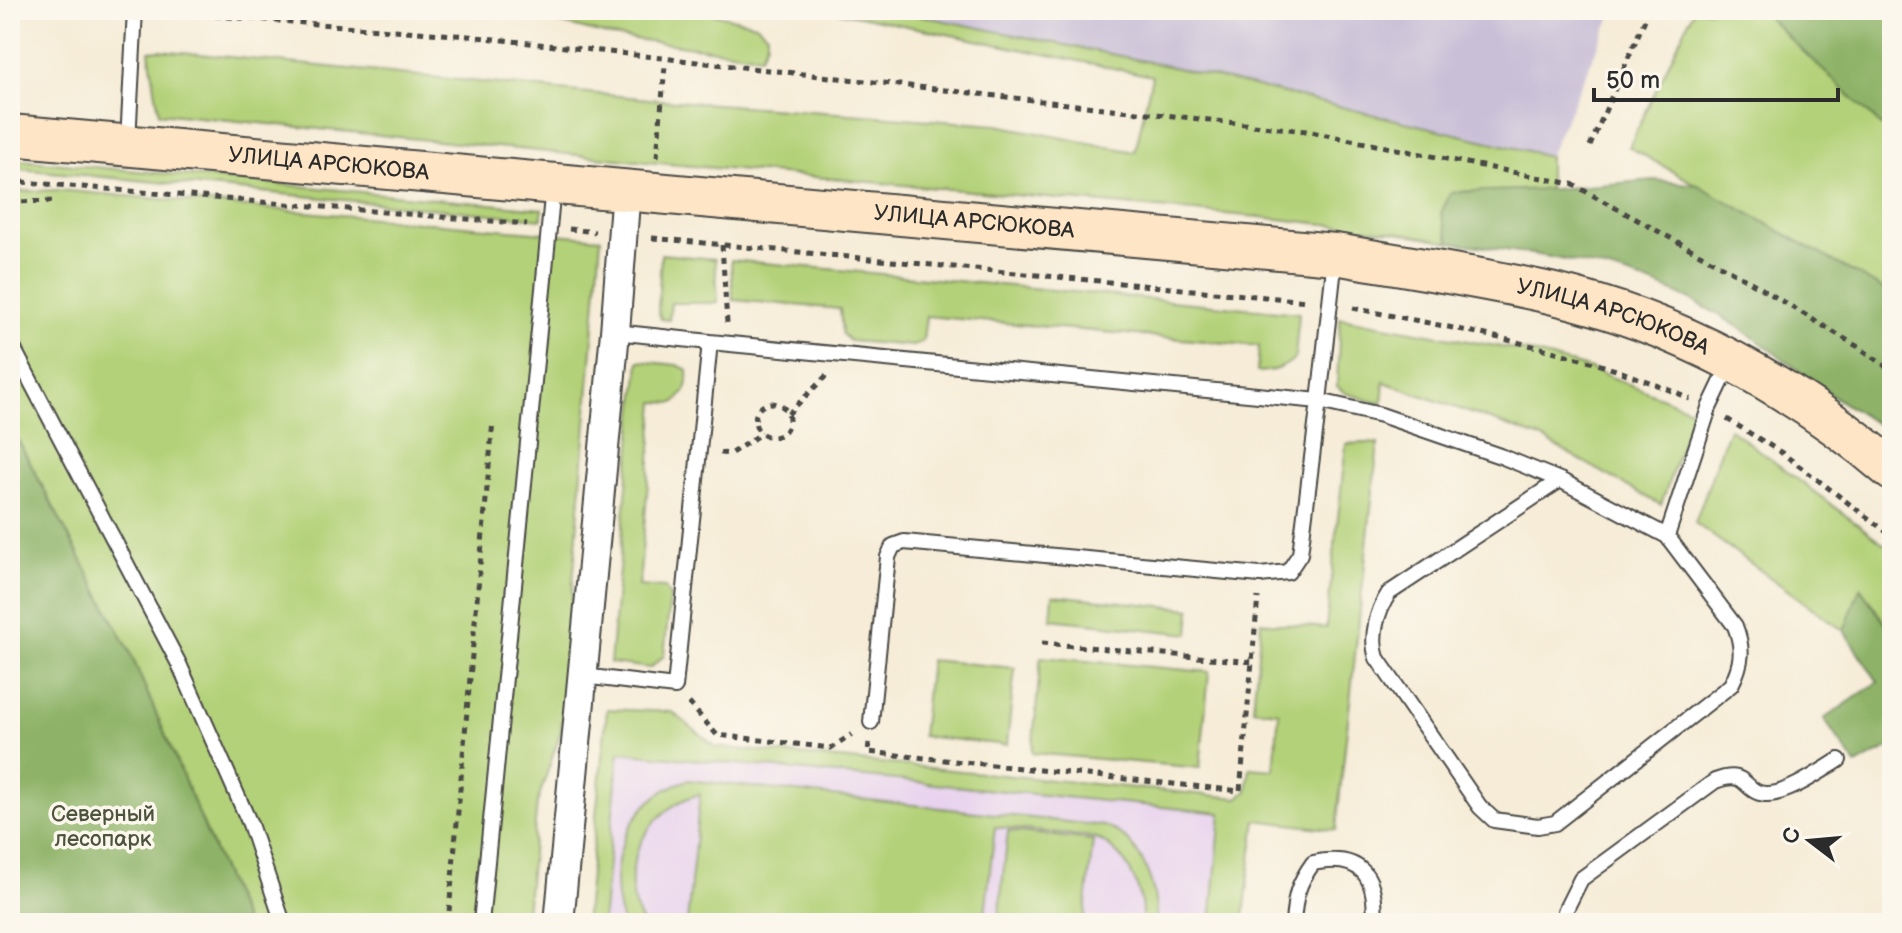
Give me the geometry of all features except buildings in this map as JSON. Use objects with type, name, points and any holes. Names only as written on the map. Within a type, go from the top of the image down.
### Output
[{"type":"street","name":"УЛИЦА АРСЮКОВА","points":[[10,135],[554,182],[641,180],[1335,254],[1552,294],[1672,333],[1732,360],[1798,398],[1892,470]]},
{"type":"street","points":[[559,923],[623,236],[641,180]]},
{"type":"lane","points":[[128,146],[135,10]]},
{"type":"lane","points":[[481,923],[554,182]]},
{"type":"lane","points":[[871,722],[888,557],[893,546],[904,542],[1260,575],[1288,572],[1300,554],[1335,254]]},
{"type":"lane","points":[[615,332],[1319,401],[1381,415],[1503,457],[1560,480],[1667,536],[1735,626],[1742,642],[1741,665],[1731,685],[1555,823],[1538,826],[1494,820],[1480,807],[1377,658],[1372,643],[1381,604],[1389,593],[1560,480]]},
{"type":"lane","points":[[10,342],[179,664],[250,824],[283,923]]},
{"type":"lane","points":[[583,676],[675,687],[710,342]]},
{"type":"lane","points":[[1667,536],[1709,408],[1732,360]]},
{"type":"lane","points":[[1567,923],[1565,911],[1581,879],[1715,781],[1728,776],[1743,779],[1755,792],[1766,795],[1783,791],[1839,760]]},
{"type":"lane","points":[[1293,923],[1300,881],[1313,863],[1333,859],[1353,862],[1370,878],[1376,905],[1374,923]]},
{"type":"path","points":[[142,10],[468,36],[1306,131],[1572,184],[1749,281],[1860,348],[1892,371]]},
{"type":"path","points":[[1590,146],[1649,10]]},
{"type":"path","points":[[641,180],[665,66]]},
{"type":"path","points":[[10,181],[551,226],[623,236],[1331,303],[1542,346],[1656,384],[1709,408],[1782,453],[1892,536]]},
{"type":"path","points":[[10,202],[58,201]]},
{"type":"path","points":[[722,245],[728,343]]},
{"type":"path","points":[[788,414],[826,378],[831,353]]},
{"type":"path","points":[[765,405],[781,406],[788,414],[789,425],[782,434],[772,437],[758,429],[756,418],[765,405]]},
{"type":"path","points":[[448,923],[493,421]]},
{"type":"path","points":[[699,451],[730,454],[762,433]]},
{"type":"path","points":[[871,722],[868,752],[1240,791],[1260,575]]},
{"type":"path","points":[[1042,643],[1253,662]]},
{"type":"path","points":[[675,687],[717,735],[831,748],[871,722]]},
{"type":"shaded area","points":[[891,10],[1614,10],[1549,156],[1155,63]]},
{"type":"shaded area","points":[[618,752],[1221,813],[1211,923],[602,923]]},
{"type":"green space","points":[[509,10],[697,10],[756,24],[767,34],[767,42],[761,56],[611,36]]},
{"type":"green space","points":[[829,10],[891,10],[1155,63],[1549,156],[1549,190],[1452,192],[1441,213],[1450,242],[1391,231],[1259,217],[647,162],[159,113],[149,51],[649,99],[997,125],[1135,152],[1152,76]]},
{"type":"green space","points":[[1694,10],[1760,10],[1892,136],[1892,294],[1629,147]]},
{"type":"green space","points":[[1760,10],[1892,10],[1892,136]]},
{"type":"green space","points":[[10,159],[542,209],[542,219],[10,168]]},
{"type":"green space","points":[[1654,180],[1698,185],[1892,294],[1892,432],[1841,401],[1744,331],[1693,301],[1664,288],[1604,269],[1450,242],[1441,213],[1451,192],[1554,189]]},
{"type":"green space","points":[[58,190],[601,238],[561,731],[537,803],[525,923],[245,923],[130,652],[10,425],[10,192]]},
{"type":"green space","points":[[661,254],[715,259],[718,303],[671,303],[669,320],[661,319],[658,311]]},
{"type":"green space","points":[[731,260],[1299,313],[1295,358],[1278,369],[1257,372],[1259,346],[926,316],[923,341],[913,346],[850,341],[842,334],[840,309],[733,300]]},
{"type":"green space","points":[[1340,318],[1529,352],[1591,369],[1693,410],[1661,505],[1541,438],[1384,382],[1382,404],[1345,393],[1337,386]]},
{"type":"green space","points":[[639,361],[677,365],[688,370],[687,385],[674,403],[655,402],[639,586],[665,588],[670,597],[664,656],[650,668],[610,663]]},
{"type":"green space","name":"Северный лесопарк","points":[[10,425],[130,652],[245,923],[10,923]]},
{"type":"green space","points":[[1729,428],[1892,550],[1892,633],[1861,588],[1844,631],[1695,523]]},
{"type":"green space","points":[[1346,444],[1378,444],[1336,830],[1256,820],[1243,923],[1211,923],[1221,813],[619,752],[602,923],[585,923],[607,709],[672,712],[716,747],[1238,798],[1247,791],[1250,768],[1274,770],[1279,712],[1253,709],[1261,622],[1326,628]]},
{"type":"green space","points":[[1860,588],[1892,633],[1892,746],[1856,765],[1824,719],[1878,682],[1844,631]]},
{"type":"green space","points":[[1053,595],[1191,609],[1189,634],[1051,619]]},
{"type":"green space","points":[[1041,657],[1209,672],[1200,768],[1032,753]]},
{"type":"green space","points":[[930,660],[1015,668],[1007,745],[922,736]]},
{"type":"green space","points":[[688,780],[1104,826],[1128,841],[1145,866],[1154,894],[1156,923],[1142,923],[1140,897],[1131,872],[1105,843],[1093,837],[995,827],[984,923],[687,923],[700,794],[680,802],[650,828],[634,863],[632,883],[634,903],[642,923],[623,923],[616,879],[625,837],[635,818],[649,802],[667,789]]},
{"type":"green space","points":[[1008,831],[1093,840],[1084,923],[998,923]]}]
